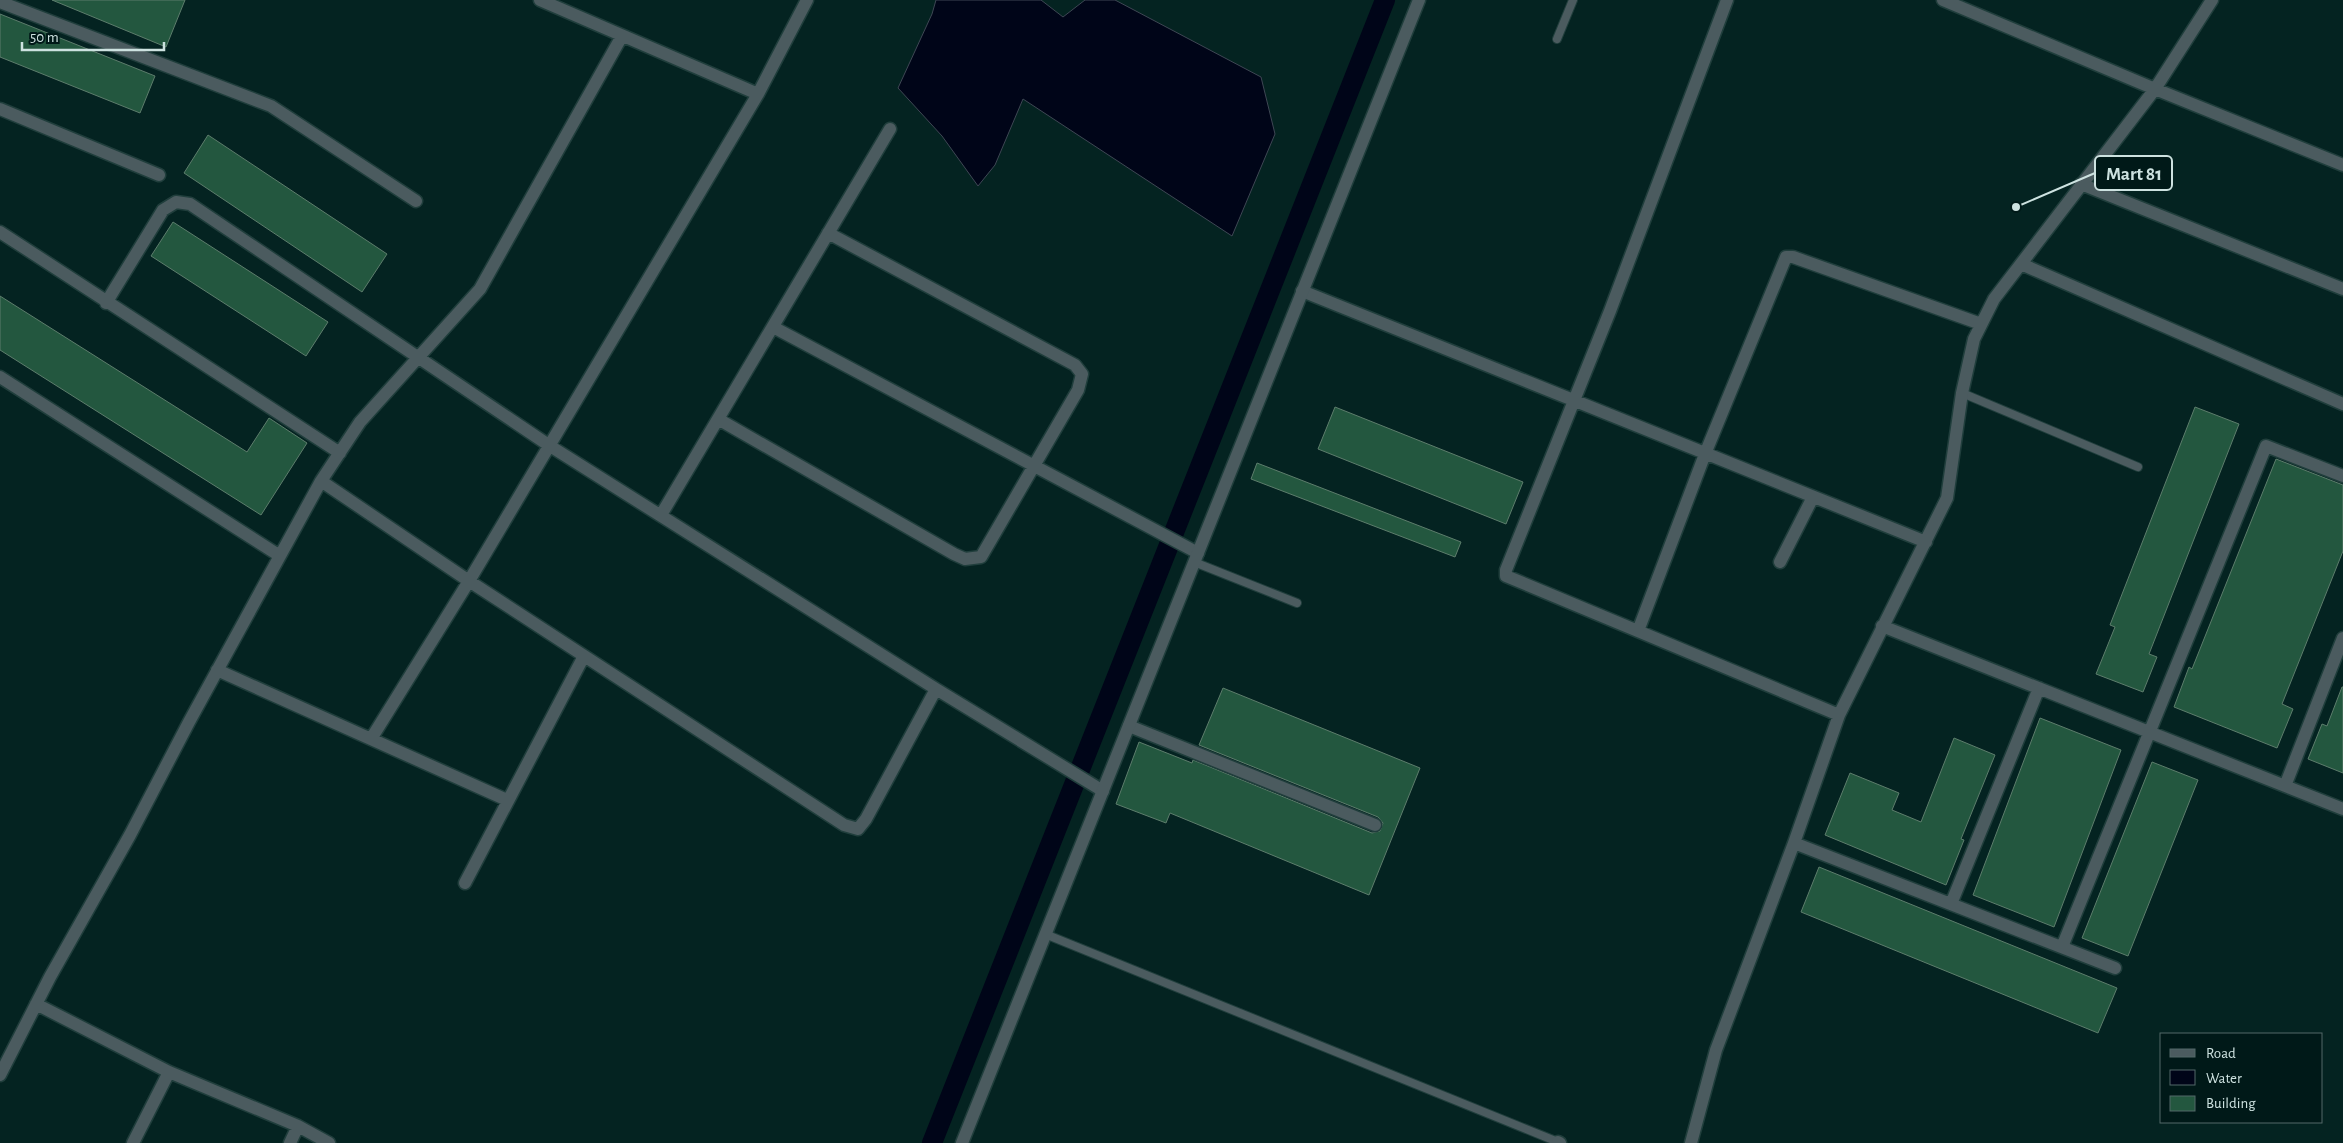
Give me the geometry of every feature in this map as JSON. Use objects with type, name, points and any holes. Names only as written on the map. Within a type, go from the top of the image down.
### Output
[{"type":"street","points":[[540,0],[758,94]]},
{"type":"street","points":[[371,739],[550,446],[758,94],[807,0]]},
{"type":"street","points":[[962,1143],[1129,726],[1193,554],[1302,291],[1419,0]]},
{"type":"street","points":[[1727,0],[1574,401],[1506,570],[1506,576],[1839,715]]},
{"type":"street","points":[[1943,0],[2155,90],[2343,165]]},
{"type":"street","points":[[1691,1143],[1716,1050],[1794,843],[1839,715],[1947,498],[1962,393],[1974,339],[1994,299],[2155,90],[2212,0]]},
{"type":"street","points":[[0,2],[271,106],[416,201]]},
{"type":"street","points":[[0,1075],[36,1004],[130,835],[217,670],[321,481],[360,422],[480,289],[622,36]]},
{"type":"street","points":[[0,108],[159,175]]},
{"type":"street","points":[[661,515],[890,129]]},
{"type":"street","points":[[2081,184],[2343,289]]},
{"type":"street","points":[[106,302],[163,210],[176,202],[190,204],[416,358],[550,446],[936,689],[1103,791]]},
{"type":"street","points":[[0,232],[340,453]]},
{"type":"street","points":[[718,419],[965,559],[981,556],[1034,467],[1078,390],[1082,374],[1075,365],[828,233]]},
{"type":"street","points":[[1638,631],[1704,454],[1786,257],[1793,257],[1981,324]]},
{"type":"street","points":[[2021,264],[2343,404]]},
{"type":"street","points":[[1302,291],[1926,542]]},
{"type":"street","points":[[772,326],[1152,530],[1193,554]]},
{"type":"street","points":[[0,377],[280,556]]},
{"type":"street","points":[[2062,947],[2266,446],[2343,476]]},
{"type":"street","points":[[321,481],[584,656],[844,825],[858,829],[866,819],[936,689]]},
{"type":"street","points":[[1780,562],[1813,496]]},
{"type":"street","points":[[1882,626],[2343,809]]},
{"type":"street","points":[[2285,786],[2343,638]]},
{"type":"street","points":[[466,883],[507,800],[584,656]]},
{"type":"street","points":[[217,670],[507,800]]},
{"type":"street","points":[[1951,904],[2039,688]]},
{"type":"street","points":[[1129,726],[1375,825]]},
{"type":"street","points":[[1794,843],[2115,968]]},
{"type":"street","points":[[36,1004],[169,1072],[298,1126],[329,1143]]},
{"type":"street","points":[[133,1143],[169,1072]]},
{"type":"street","points":[[290,1143],[298,1126]]},
{"type":"lane","points":[[1557,40],[1572,0]]},
{"type":"lane","points":[[1962,393],[2138,467]]},
{"type":"lane","points":[[1193,554],[1297,604]]},
{"type":"lane","points":[[1046,934],[1559,1143]]},
{"type":"water","points":[[936,0],[1041,0],[1063,17],[1085,0],[1115,0],[1261,77],[1275,134],[1232,236],[1023,99],[995,165],[978,186],[942,136],[898,88],[932,14]]},
{"type":"building","points":[[52,0],[185,0],[166,47]]},
{"type":"building","points":[[0,14],[155,76],[140,113],[0,57]]},
{"type":"building","points":[[208,135],[387,254],[362,292],[184,173]]},
{"type":"building","points":[[173,222],[328,322],[306,356],[151,256]]},
{"type":"building","points":[[0,296],[247,452],[269,418],[307,443],[261,515],[0,350]]},
{"type":"building","points":[[1335,407],[1523,482],[1506,524],[1318,449]]},
{"type":"building","points":[[2195,407],[2239,424],[2149,654],[2157,657],[2143,692],[2096,674],[2115,627],[2110,625]]},
{"type":"building","points":[[2276,459],[2343,485],[2343,551],[2282,704],[2293,709],[2277,748],[2174,707],[2189,667],[2192,669]]},
{"type":"building","points":[[1257,463],[1461,542],[1455,557],[1251,479]]},
{"type":"building","points":[[2342,687],[2343,773],[2308,759],[2322,724],[2327,726]]},
{"type":"building","points":[[1223,688],[1420,768],[1369,895],[1170,813],[1166,823],[1116,804],[1139,742],[1192,763],[1193,760],[1372,833],[1380,831],[1383,823],[1378,817],[1199,745]]},
{"type":"building","points":[[2040,718],[2121,750],[2054,927],[1973,895]]},
{"type":"building","points":[[1954,738],[1995,755],[1961,839],[1964,840],[1946,885],[1825,835],[1850,773],[1899,793],[1892,810],[1921,822]]},
{"type":"building","points":[[2152,762],[2198,780],[2128,956],[2082,938]]},
{"type":"building","points":[[1819,867],[2117,988],[2098,1033],[1801,912]]},
{"type":"waterway","points":[[932,1143],[1385,0]]},
{"type":"place","name":"Mart 81","points":[[2016,207]]}]
